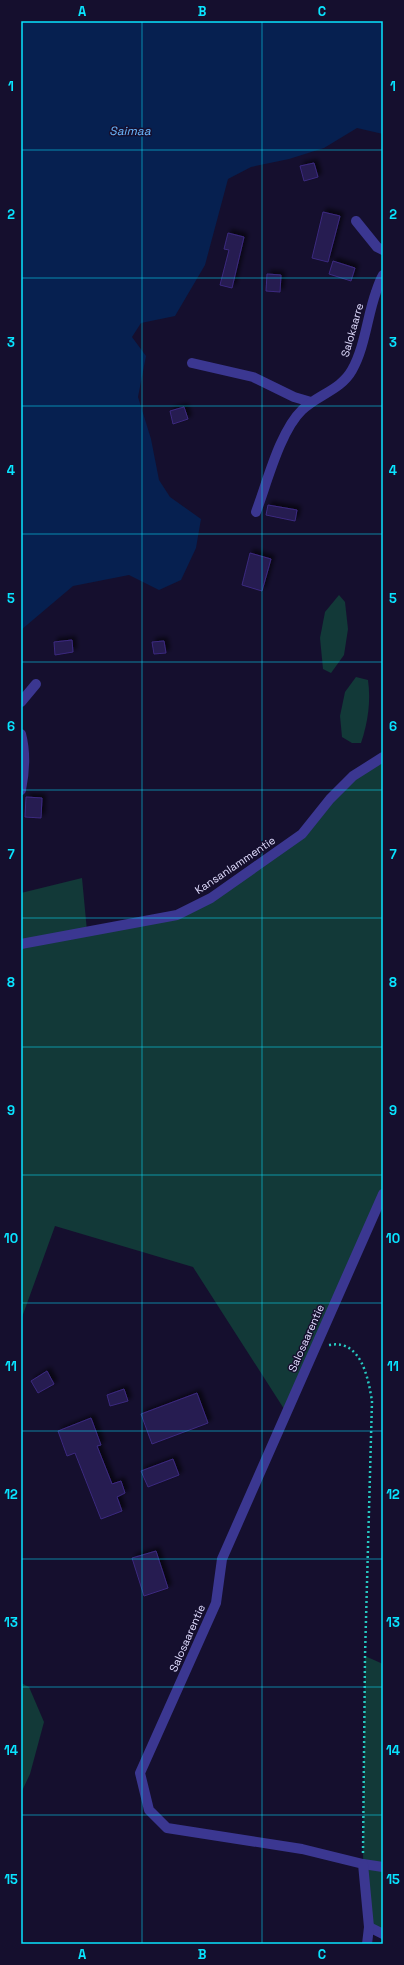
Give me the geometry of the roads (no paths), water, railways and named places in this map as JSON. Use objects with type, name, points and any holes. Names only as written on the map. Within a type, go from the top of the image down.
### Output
[{"type":"street","points":[[356,221],[377,247],[383,250]]},
{"type":"street","name":"Salokaarre","points":[[256,512],[290,426],[302,409],[341,383],[351,372],[358,358],[370,309],[383,275]]},
{"type":"street","points":[[192,363],[252,377],[294,397],[313,401]]},
{"type":"street","points":[[21,702],[36,684]]},
{"type":"street","points":[[21,734],[24,744],[25,769],[21,790]]},
{"type":"street","name":"Kansanlammentie","points":[[21,944],[177,915],[210,898],[302,834],[330,799],[354,776],[383,757]]},
{"type":"street","name":"Salosaarentie","points":[[383,1194],[222,1559],[216,1603],[140,1773],[149,1810],[167,1828],[302,1849],[363,1864],[383,1867]]},
{"type":"street","points":[[363,1864],[368,1944]]},
{"type":"street","points":[[368,1928],[383,1934]]},
{"type":"water","name":"Saimaa","points":[[21,21],[383,21],[383,134],[357,128],[324,148],[289,159],[251,167],[228,179],[205,265],[175,316],[141,323],[132,337],[146,356],[138,397],[151,439],[159,480],[170,497],[201,519],[196,548],[181,580],[159,590],[129,575],[73,586],[21,630]]}]
